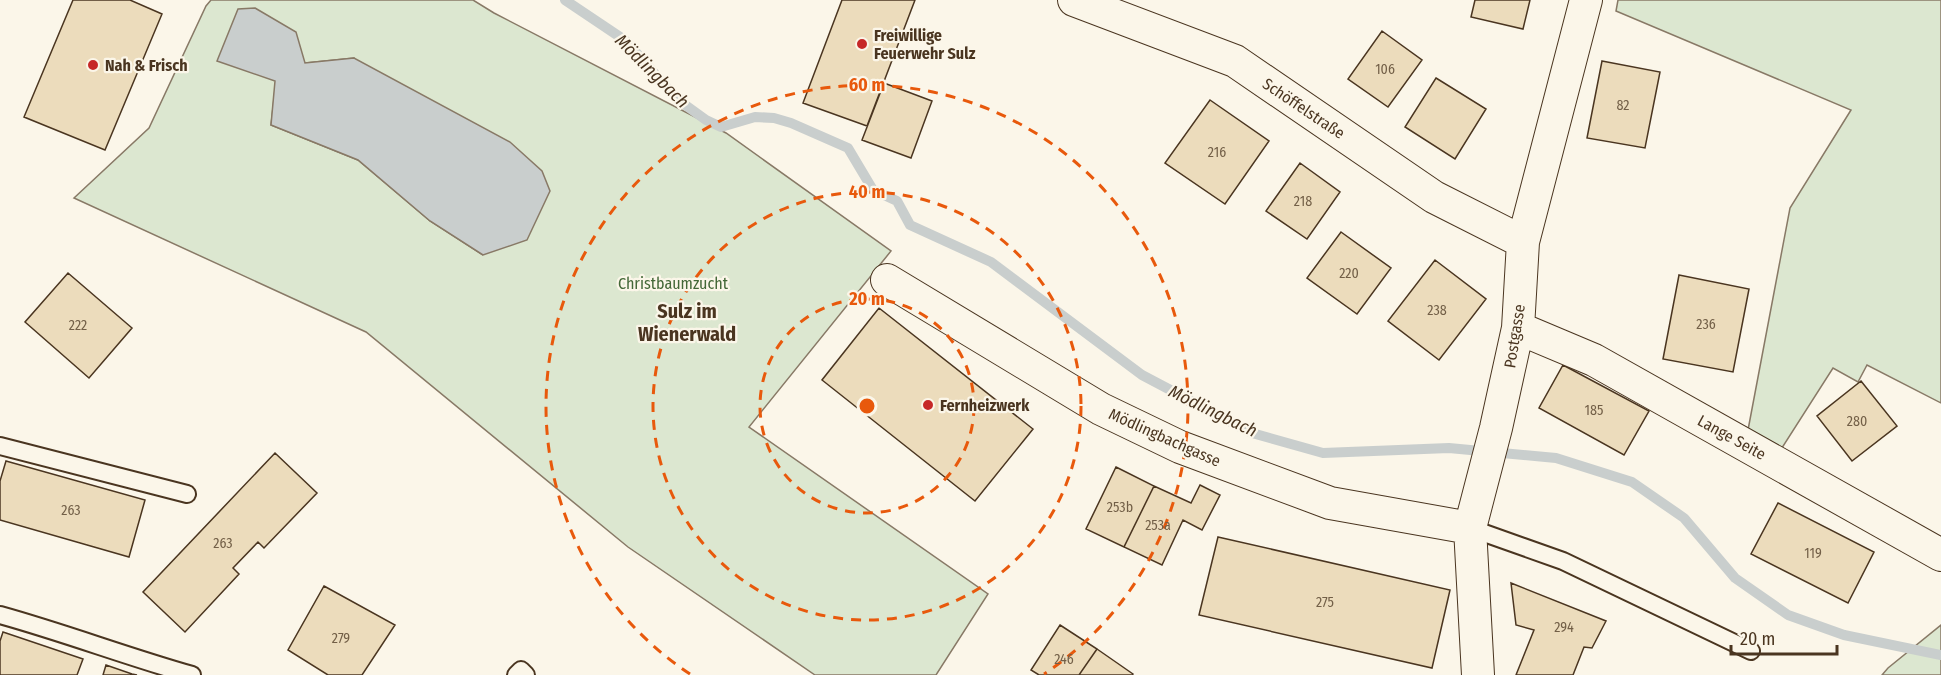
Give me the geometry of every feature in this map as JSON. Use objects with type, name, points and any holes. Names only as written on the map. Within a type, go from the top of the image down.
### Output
[{"type":"street","name":"Schöffelstraße","points":[[1074,0],[1236,61],[1434,197],[1522,242]]},
{"type":"street","name":"Postgasse","points":[[1478,675],[1470,528],[1496,428],[1518,328],[1522,242],[1586,0]]},
{"type":"street","name":"Mödlingbachgasse","points":[[887,280],[1101,409],[1180,447],[1330,503],[1470,528]]},
{"type":"street","name":"Lange Seite","points":[[1518,328],[1594,360],[1941,555]]},
{"type":"lane","points":[[0,447],[188,494]]},
{"type":"lane","points":[[1470,528],[1563,561],[1751,651]]},
{"type":"lane","points":[[0,615],[61,632],[134,658],[192,675]]},
{"type":"green space","name":"Christbaumzucht","points":[[211,0],[473,0],[726,133],[891,251],[749,427],[988,594],[936,675],[815,675],[628,547],[366,332],[74,198],[149,128],[206,6]],"holes":[[[354,58],[483,255],[430,221],[358,160],[271,125],[276,81],[305,63]]]},
{"type":"green space","points":[[1618,0],[1941,0],[1941,403],[1867,365],[1858,382],[1833,368],[1780,451],[1748,430],[1790,208],[1851,110],[1616,11]]},
{"type":"green space","points":[[1941,625],[1941,675],[1882,675],[1888,668]]},
{"type":"shaded area","points":[[255,8],[296,32],[305,63],[354,58],[510,142],[542,171],[550,191],[527,240],[483,255],[430,221],[358,160],[271,125],[275,81],[217,61],[238,9]]},
{"type":"building","name":"Nah & Frisch","points":[[73,0],[130,0],[162,14],[105,150],[24,117]]},
{"type":"building","points":[[842,0],[915,0],[867,126],[803,103]]},
{"type":"building","points":[[1475,0],[1530,0],[1523,29],[1471,17]]},
{"type":"building","points":[[1382,31],[1422,60],[1388,107],[1348,79]]},
{"type":"building","points":[[1602,61],[1660,72],[1645,148],[1587,138]]},
{"type":"building","points":[[1436,78],[1486,109],[1455,159],[1405,127]]},
{"type":"building","points":[[884,83],[932,101],[911,158],[862,140]]},
{"type":"building","points":[[1210,100],[1269,141],[1225,204],[1165,163]]},
{"type":"building","points":[[1300,163],[1340,192],[1307,239],[1266,211]]},
{"type":"building","points":[[1341,232],[1391,268],[1357,314],[1307,278]]},
{"type":"building","points":[[1435,260],[1486,299],[1439,360],[1388,321]]},
{"type":"building","points":[[68,273],[132,328],[89,378],[25,322]]},
{"type":"building","points":[[1679,275],[1749,289],[1733,372],[1663,359]]},
{"type":"building","name":"Fernheizwerk","points":[[879,308],[1033,429],[975,501],[822,380]]},
{"type":"building","points":[[1563,365],[1649,411],[1624,455],[1539,408]]},
{"type":"building","points":[[1861,381],[1897,426],[1852,461],[1817,416]]},
{"type":"building","points":[[275,453],[317,493],[264,548],[258,542],[233,568],[239,574],[185,632],[143,592]]},
{"type":"building","points":[[6,461],[145,500],[129,557],[0,520],[0,481]]},
{"type":"building","points":[[1116,467],[1154,486],[1124,547],[1086,529]]},
{"type":"building","points":[[1200,485],[1220,495],[1202,530],[1183,520],[1162,565],[1124,547],[1154,486],[1191,503]]},
{"type":"building","points":[[1778,503],[1874,552],[1848,603],[1751,554]]},
{"type":"building","points":[[1218,537],[1450,590],[1432,668],[1199,615]]},
{"type":"building","points":[[1511,583],[1606,621],[1592,648],[1584,647],[1573,675],[1516,675],[1534,630],[1516,625]]},
{"type":"building","points":[[324,586],[395,625],[362,675],[328,675],[288,650]]},
{"type":"building","points":[[1060,625],[1097,649],[1079,675],[1039,675],[1031,670]]},
{"type":"building","points":[[3,632],[83,659],[77,675],[0,675],[0,641]]},
{"type":"building","points":[[1097,649],[1133,674],[1079,675]]},
{"type":"building","points":[[106,665],[132,674],[137,675],[103,675]]},
{"type":"waterway","name":"Mödlingbach","points":[[565,0],[626,41],[677,99],[706,120],[721,127],[755,117],[774,118],[848,148],[873,190],[897,201],[910,225],[991,262],[1142,375],[1252,433],[1323,453],[1449,448],[1556,458],[1632,482],[1684,518],[1735,578],[1788,615],[1844,635],[1941,655]]},
{"type":"place","name":"Freiwillige Feuerwehr Sulz","points":[[862,44]]},
{"type":"place","name":"Nah & Frisch","points":[[93,65]]},
{"type":"place","name":"Fernheizwerk","points":[[928,405]]},
{"type":"district","name":"Sulz im Wienerwald","points":[[687,322]]}]
